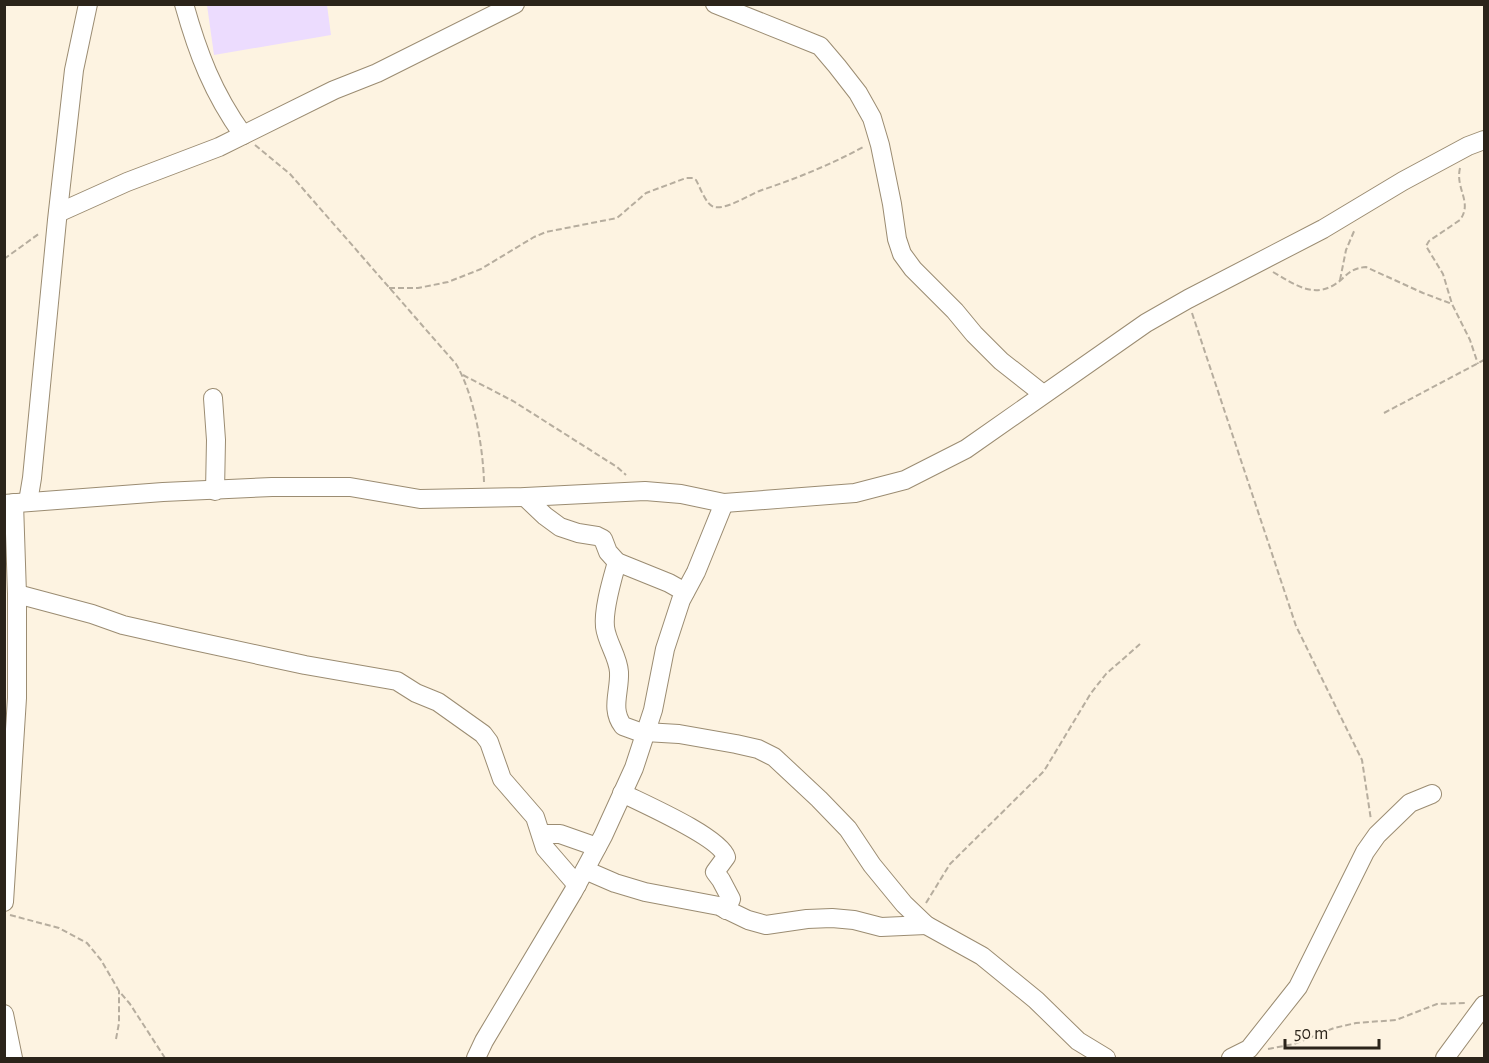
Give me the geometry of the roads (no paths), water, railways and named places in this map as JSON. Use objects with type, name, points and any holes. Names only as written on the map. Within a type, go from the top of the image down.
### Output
[{"type":"street","points":[[4,902],[17,698],[15,503],[32,478],[57,216],[74,70],[88,4]]},
{"type":"street","points":[[184,4],[202,60],[223,107],[243,135]]},
{"type":"street","points":[[57,216],[127,182],[175,165],[243,135],[325,94],[377,73],[515,4]]},
{"type":"street","points":[[715,4],[820,46],[858,93],[872,118],[902,254],[918,275],[955,311],[980,341],[1042,394]]},
{"type":"street","points":[[15,503],[272,487],[350,487],[420,499],[645,491],[681,494],[724,503],[855,493],[905,480],[966,449],[1146,323],[1188,298],[1323,229],[1403,181],[1476,143]]},
{"type":"street","points":[[213,398],[216,440],[214,490]]},
{"type":"street","points":[[525,497],[544,516],[560,526],[603,539],[608,552],[617,562],[685,592]]},
{"type":"street","points":[[476,1059],[484,1041],[581,877],[634,768],[653,710],[664,649],[685,592],[710,542],[724,503]]},
{"type":"street","points":[[617,562],[605,626],[619,669],[616,712],[623,726],[645,733],[680,734],[736,744],[758,749],[774,758],[848,829],[872,865],[920,920],[982,956],[1036,1000],[1078,1041],[1106,1059]]},
{"type":"street","points":[[17,594],[184,639],[305,665],[397,681],[416,693],[438,702],[483,734],[489,742],[502,779],[535,817],[545,848],[581,877],[711,904],[748,921],[766,925],[832,918],[881,927],[920,920]]},
{"type":"street","points":[[622,793],[703,834],[724,851],[726,857],[715,872],[722,880],[731,899],[726,910]]},
{"type":"street","points":[[1231,1059],[1249,1049],[1298,987],[1365,852],[1375,837],[1410,802],[1432,794]]},
{"type":"street","points":[[542,834],[560,834],[597,847]]},
{"type":"street","points":[[1446,1059],[1484,1006]]},
{"type":"street","points":[[4,1014],[13,1059]]}]
